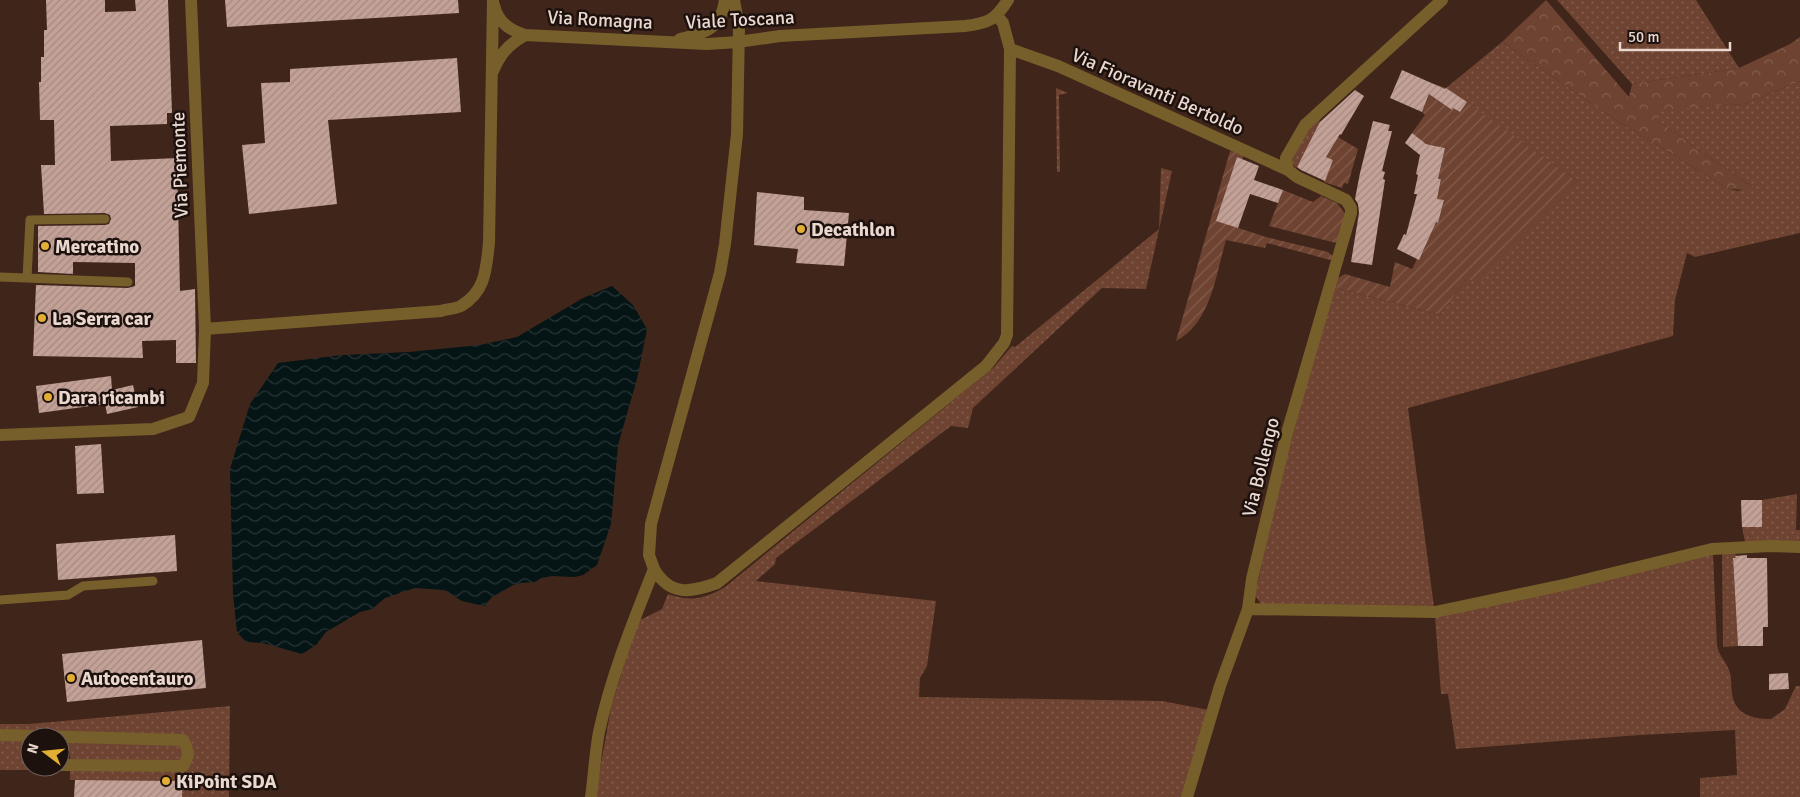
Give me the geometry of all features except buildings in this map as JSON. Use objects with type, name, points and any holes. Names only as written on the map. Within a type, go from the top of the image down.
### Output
[{"type":"street","name":"Via Piemonte","points":[[0,435],[153,428],[189,417],[203,384],[205,329],[191,0]]},
{"type":"street","points":[[205,329],[441,310],[460,307],[475,294],[485,276],[489,244],[493,0]]},
{"type":"street","points":[[493,0],[496,14],[505,25],[514,31],[525,34]]},
{"type":"street","points":[[673,41],[709,30],[721,17],[725,0]]},
{"type":"street","points":[[734,0],[738,27],[737,134],[725,244],[718,282],[651,524],[649,555],[654,569],[664,582],[683,592],[700,590],[717,583],[986,366],[1004,343],[1007,335],[1010,49],[1003,23],[998,16],[1008,0]]},
{"type":"street","points":[[1292,173],[1286,158],[1305,125],[1442,0]]},
{"type":"street","name":"Viale Toscana","points":[[673,41],[706,44],[780,36],[965,26],[981,24],[998,16]]},
{"type":"street","points":[[491,77],[498,58],[511,43],[525,34]]},
{"type":"street","name":"Via Romagna","points":[[525,34],[673,41]]},
{"type":"street","name":"Via Fioravanti Bertoldo","points":[[1010,49],[1058,66],[1292,173]]},
{"type":"street","name":"Via Bollengo","points":[[1188,797],[1220,686],[1248,609],[1252,580],[1287,433],[1351,213],[1351,208],[1346,200],[1292,173]]},
{"type":"street","points":[[1248,609],[1436,612],[1568,584],[1712,549],[1770,546],[1800,547]]},
{"type":"street","points":[[591,797],[599,734],[606,703],[632,625],[654,569]]},
{"type":"street","points":[[0,734],[20,735]]},
{"type":"street","points":[[70,736],[183,740],[189,750],[188,758],[183,766],[70,765]]},
{"type":"lane","points":[[28,278],[30,220],[105,219]]},
{"type":"lane","points":[[0,277],[128,282]]},
{"type":"lane","points":[[0,600],[68,595],[83,586],[153,580]]},
{"type":"green space","points":[[1546,0],[1629,97],[1632,84],[1739,68],[1790,44],[1800,37],[1800,81],[1744,104],[1658,110],[1658,121],[1745,182],[1754,186],[1747,190],[1729,189],[1616,120],[1502,42]]},
{"type":"green space","points":[[1557,0],[1696,0],[1739,68],[1632,84]]},
{"type":"green space","points":[[1502,42],[1616,120],[1729,189],[1738,191],[1754,186],[1745,182],[1658,121],[1658,109],[1744,104],[1800,81],[1800,233],[1695,257],[1687,253],[1675,300],[1673,336],[1408,408],[1434,607],[1261,604],[1255,595],[1278,489],[1333,287],[1440,315],[1466,279],[1577,181],[1446,88]]},
{"type":"green space","points":[[1434,84],[1446,88],[1438,100],[1452,110],[1453,108],[1460,112],[1467,102],[1577,181],[1481,281],[1466,279],[1440,315],[1333,287],[1338,278],[1345,274],[1390,287],[1395,262],[1412,269],[1417,259],[1419,259],[1426,245],[1426,217],[1438,223],[1444,201],[1437,199],[1441,180],[1438,179],[1445,148],[1423,143],[1412,133],[1425,115],[1422,112]]},
{"type":"green space","points":[[1056,88],[1068,93],[1059,95],[1060,172],[1057,172]]},
{"type":"green space","points":[[1322,113],[1319,122],[1321,123],[1296,168],[1293,156],[1296,148],[1300,140]]},
{"type":"green space","points":[[1338,137],[1358,149],[1348,184],[1344,183],[1342,188],[1324,182],[1333,160],[1326,157]]},
{"type":"green space","points":[[1230,151],[1244,154],[1242,159],[1237,157],[1217,221],[1266,237],[1328,252],[1335,258],[1334,261],[1267,243],[1265,248],[1226,240],[1215,282],[1205,310],[1188,333],[1176,341]]},
{"type":"green space","points":[[1161,168],[1172,171],[1146,289],[1102,288],[973,408],[968,428],[951,426],[776,558],[775,564],[756,581],[936,601],[927,666],[920,678],[919,697],[1162,701],[1209,710],[1185,797],[597,797],[611,708],[635,628],[640,620],[662,609],[668,594],[684,598],[697,598],[704,597],[725,587],[993,368],[1012,346],[1015,347],[1159,229]]},
{"type":"green space","points":[[1283,190],[1313,202],[1321,196],[1337,203],[1346,215],[1340,241],[1336,243],[1269,226]]},
{"type":"green space","points":[[1797,494],[1796,530],[1800,530],[1800,543],[1745,542],[1742,527],[1741,500],[1762,500]]},
{"type":"green space","points":[[1722,550],[1735,550],[1736,559],[1733,559],[1738,646],[1723,647]]},
{"type":"green space","points":[[1713,553],[1717,645],[1730,673],[1732,694],[1737,706],[1745,714],[1757,718],[1771,719],[1785,709],[1796,686],[1800,686],[1800,797],[1700,797],[1700,778],[1737,775],[1735,730],[1456,749],[1448,694],[1441,694],[1435,617]]},
{"type":"green space","points":[[230,706],[229,797],[182,797],[182,781],[70,780],[70,727],[20,727],[20,770],[0,770],[0,724],[29,724]]},
{"type":"water","points":[[612,286],[633,305],[647,329],[637,379],[618,445],[611,524],[597,565],[583,575],[575,577],[552,576],[541,578],[535,582],[513,585],[492,597],[484,606],[462,601],[444,590],[415,588],[385,598],[372,609],[360,612],[326,632],[316,645],[302,654],[263,643],[246,642],[237,632],[233,594],[230,469],[250,404],[278,363],[342,355],[409,352],[480,345],[517,337],[583,298]]},
{"type":"place","name":"Decathlon","points":[[801,229]]},
{"type":"place","name":"Mercatino","points":[[45,246]]},
{"type":"place","name":"La Serra car","points":[[42,318]]},
{"type":"place","name":"Dara ricambi","points":[[48,397]]},
{"type":"place","name":"Autocentauro","points":[[71,678]]},
{"type":"place","name":"KiPoint SDA","points":[[166,781]]}]
